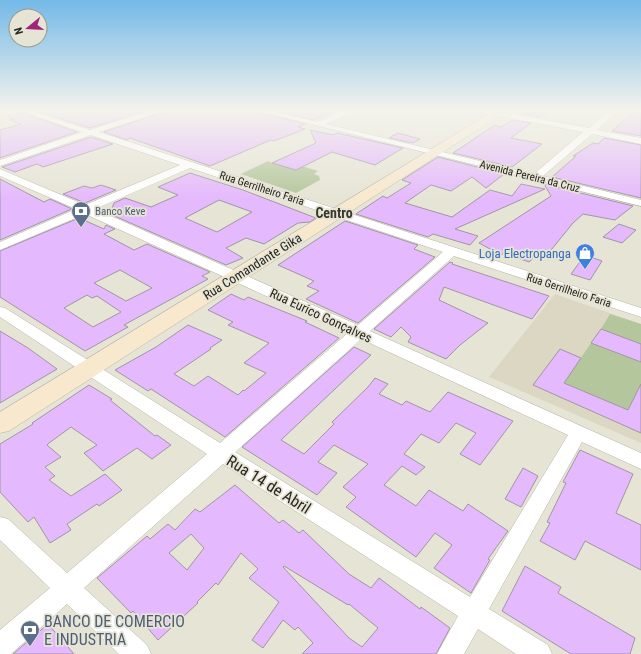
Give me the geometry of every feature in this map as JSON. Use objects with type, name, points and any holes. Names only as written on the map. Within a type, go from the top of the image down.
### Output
[{"type":"street","points":[[0,163],[70,140]]},
{"type":"street","name":"Rua Gerrilheiro Faria","points":[[111,140],[191,164],[641,313]]},
{"type":"street","name":"Avenida Pereira da Cruz","points":[[380,140],[641,203]]},
{"type":"street","name":"Rua Comandante Gika","points":[[0,424],[455,140]]},
{"type":"street","points":[[536,177],[580,140]]},
{"type":"street","points":[[622,140],[641,144]]},
{"type":"street","points":[[0,246],[191,164]]},
{"type":"street","name":"Rua Eurico Gonçalves","points":[[0,172],[237,276],[641,461]]},
{"type":"street","points":[[0,647],[452,251]]},
{"type":"street","name":"Rua 14 de Abril","points":[[0,311],[221,454],[539,654]]},
{"type":"street","points":[[450,654],[473,612],[579,432]]},
{"type":"street","points":[[0,526],[138,654]]},
{"type":"shaded area","points":[[555,294],[641,324],[641,443],[489,377]]},
{"type":"green space","points":[[279,159],[318,171],[314,174],[319,176],[320,180],[296,193],[241,174],[268,161],[272,163]]},
{"type":"green space","points":[[610,314],[641,324],[641,344],[601,329]]},
{"type":"green space","points":[[591,343],[641,362],[641,384],[628,410],[564,383]]},
{"type":"building","points":[[0,140],[55,140],[0,158]]},
{"type":"building","points":[[84,140],[99,140],[113,144],[43,167],[37,164],[15,172],[2,167]]},
{"type":"building","points":[[134,140],[278,140],[274,141],[271,140],[210,166]]},
{"type":"building","points":[[314,140],[366,140],[403,148],[375,165],[332,152],[296,170],[272,163],[316,143]]},
{"type":"building","points":[[396,140],[419,140],[413,143]]},
{"type":"building","points":[[473,140],[519,140],[542,144],[512,167],[453,153]]},
{"type":"building","points":[[602,140],[612,140],[641,145],[641,198],[552,177],[576,156],[573,156],[593,143],[598,144]]},
{"type":"building","points":[[438,157],[504,174],[486,188],[472,177],[451,191],[431,185],[405,203],[452,217],[490,190],[512,196],[521,184],[545,189],[455,229],[478,236],[470,245],[433,234],[428,237],[356,214],[383,196],[387,198],[411,183],[402,180]]},
{"type":"building","points":[[190,173],[243,190],[316,218],[310,222],[298,223],[264,244],[246,238],[226,248],[243,258],[226,265],[110,214],[114,203],[125,198],[151,207],[178,195],[158,187]],"holes":[[[219,200],[252,212],[217,232],[185,218]]]},
{"type":"building","points":[[0,179],[44,202],[50,199],[72,209],[0,240]]},
{"type":"building","points":[[544,184],[633,206],[615,220],[583,214],[573,223],[547,255],[539,253],[529,262],[504,253],[501,255],[479,243],[551,196]]},
{"type":"building","points":[[101,185],[116,190],[85,203],[63,194],[84,186],[92,188]]},
{"type":"building","points":[[79,218],[104,229],[106,225],[115,229],[104,234],[134,250],[147,244],[210,272],[202,276],[208,279],[124,325],[128,327],[85,351],[0,297],[0,251]],"holes":[[[120,270],[152,288],[126,301],[94,283]],[[87,295],[92,298],[97,296],[121,312],[93,327],[64,308]]]},
{"type":"building","points":[[345,221],[418,245],[414,249],[435,257],[358,323],[306,299],[319,291],[307,286],[314,281],[278,265]]},
{"type":"building","points":[[619,224],[636,230],[622,243],[603,237]]},
{"type":"building","name":"Loja Electropanga","points":[[585,255],[602,261],[590,280],[571,274]]},
{"type":"building","points":[[450,262],[453,263],[452,264],[549,296],[532,319],[444,287],[439,300],[488,323],[460,345],[446,359],[408,342],[411,337],[401,327],[391,337],[374,329]]},
{"type":"building","points":[[231,294],[244,300],[248,297],[307,321],[305,322],[339,338],[225,437],[151,389],[148,391],[115,370],[156,347],[188,325],[222,340],[174,374],[194,386],[208,376],[238,395],[266,373],[244,363],[269,343],[228,325],[233,322],[208,310]]},
{"type":"building","points":[[601,329],[641,344],[641,362],[591,343]]},
{"type":"building","points":[[0,331],[28,348],[57,369],[0,403]]},
{"type":"building","points":[[354,347],[371,355],[281,440],[304,454],[334,424],[332,422],[368,387],[375,378],[388,384],[379,394],[402,405],[406,401],[430,412],[448,392],[513,421],[480,465],[460,454],[476,433],[456,423],[439,443],[421,434],[404,454],[425,467],[416,475],[402,466],[384,485],[416,506],[429,490],[463,511],[468,504],[508,531],[488,559],[490,560],[471,593],[434,568],[452,545],[435,533],[416,557],[346,507],[356,497],[343,487],[368,464],[334,445],[318,462],[337,473],[317,495],[242,447]]},
{"type":"building","points":[[560,349],[581,358],[564,383],[628,410],[641,384],[641,433],[533,385]]},
{"type":"building","points":[[89,385],[112,399],[110,400],[155,436],[157,435],[171,445],[152,459],[137,448],[103,471],[84,453],[97,445],[71,427],[49,443],[47,445],[61,457],[45,467],[55,476],[49,480],[71,496],[105,474],[122,490],[99,506],[97,504],[67,524],[71,530],[50,543],[34,517],[28,522],[0,492],[0,444],[33,424],[32,423]]},
{"type":"building","points":[[580,450],[633,474],[616,513],[641,525],[641,570],[585,541],[575,560],[540,541],[550,523],[547,522],[566,483],[563,482]]},
{"type":"building","points":[[523,468],[538,476],[521,507],[505,499]]},
{"type":"building","points":[[235,485],[279,523],[283,520],[299,533],[303,530],[349,574],[371,588],[379,578],[420,609],[421,607],[450,628],[436,654],[302,654],[313,643],[298,627],[295,630],[283,620],[263,648],[252,640],[279,602],[249,578],[258,569],[241,553],[218,585],[216,583],[197,602],[198,603],[158,640],[133,611],[131,613],[97,578],[147,536],[150,539],[168,524],[175,530],[195,509],[200,512]],"holes":[[[191,534],[204,548],[187,570],[169,553]],[[284,566],[348,605],[349,604],[378,628],[362,647],[349,638],[283,567]]]},
{"type":"building","points":[[525,566],[561,587],[558,593],[635,638],[630,654],[571,654],[502,611]]},
{"type":"building","points":[[48,624],[74,654],[13,654],[35,635]]},
{"type":"place","name":"Banco Keve","points":[[81,228]]},
{"type":"place","name":"Loja Electropanga","points":[[585,270]]},
{"type":"place","name":"BANCO DE COMERCIO E INDUSTRIA","points":[[30,647]]},
{"type":"district","name":"Centro","points":[[334,213]]}]
